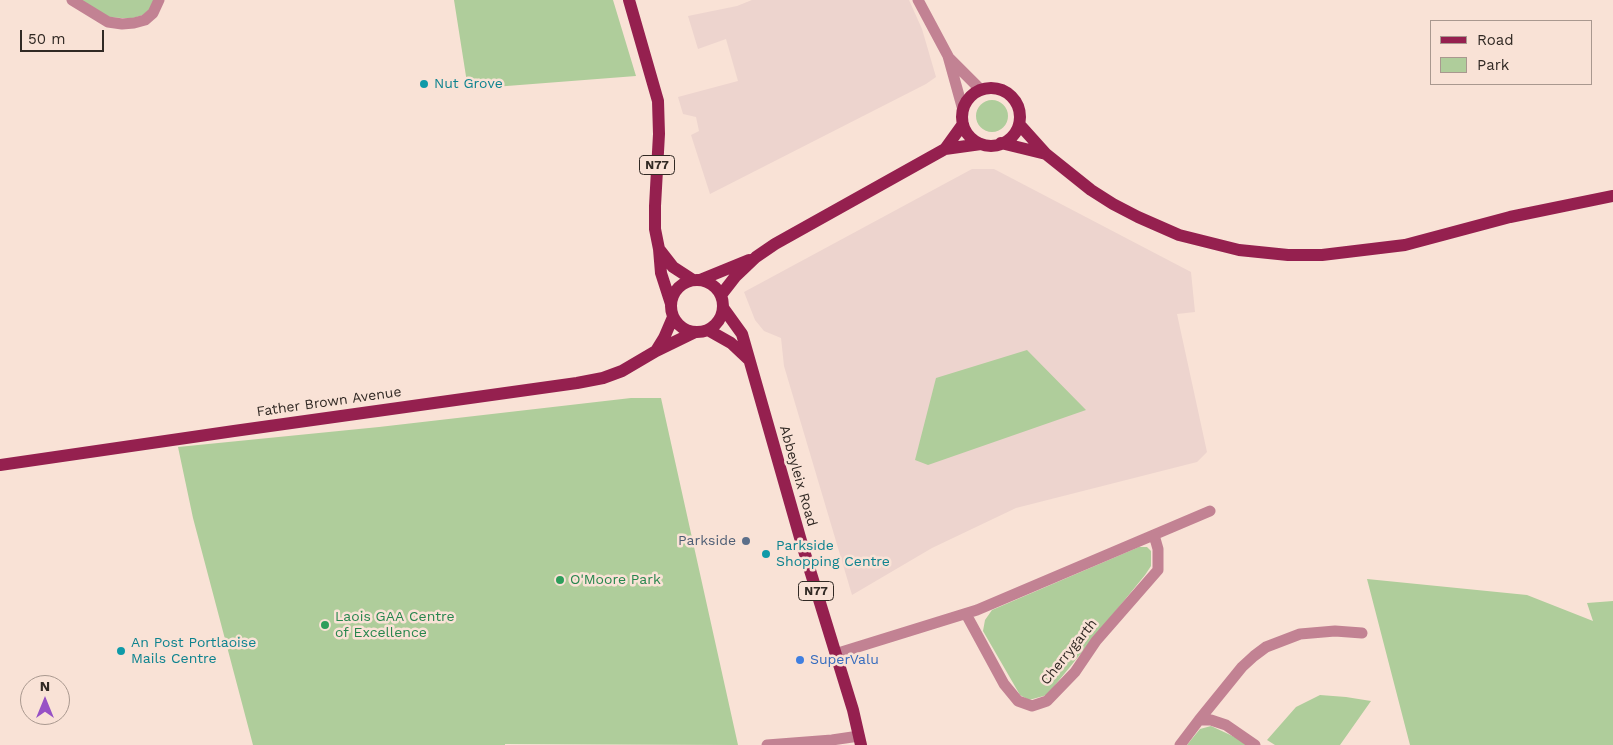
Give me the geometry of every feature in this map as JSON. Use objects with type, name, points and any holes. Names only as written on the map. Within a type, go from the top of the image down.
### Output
[{"type":"main road","name":"N77","points":[[629,0],[658,101],[659,134],[655,206],[656,229],[661,273],[673,317]]},
{"type":"main road","points":[[981,144],[969,136],[963,124],[963,110],[969,98],[987,88],[1001,90],[1012,98],[1019,110],[1019,124],[1012,136],[1001,144]]},
{"type":"main road","points":[[946,149],[963,124]]},
{"type":"main road","points":[[1019,124],[1046,154],[1091,190],[1112,204],[1159,227],[1206,243],[1266,254],[1322,255],[1405,245],[1510,217],[1613,196]]},
{"type":"main road","points":[[659,249],[673,267],[696,280],[713,284],[722,295],[735,276],[756,257],[775,244],[946,149],[981,144],[1001,144],[1046,154]]},
{"type":"main road","points":[[671,304],[672,297],[680,286],[756,257]]},
{"type":"main road","name":"N77","points":[[722,295],[724,309]]},
{"type":"main road","points":[[656,351],[673,317],[682,328],[695,332],[708,330],[719,321],[724,309]]},
{"type":"main road","name":"Abbeyleix Road","points":[[724,309],[742,334],[853,710],[860,741]]},
{"type":"main road","points":[[708,330],[731,343],[748,359]]},
{"type":"main road","name":"Father Brown Avenue","points":[[0,465],[577,383],[602,378],[622,371],[656,351],[695,332]]},
{"type":"street","points":[[72,0],[108,22],[122,24],[145,20],[154,13],[159,0]]},
{"type":"street","points":[[918,0],[948,56],[963,110]]},
{"type":"street","points":[[948,56],[981,90]]},
{"type":"street","points":[[835,654],[966,614],[1210,511]]},
{"type":"street","name":"Cherrygarth","points":[[966,614],[1004,684],[1018,700],[1032,706],[1047,701],[1075,672],[1096,641],[1158,570],[1158,549],[1154,535]]},
{"type":"street","points":[[1180,745],[1242,667],[1266,648],[1300,634],[1335,631],[1362,633]]},
{"type":"street","points":[[1199,720],[1212,720],[1226,725],[1255,745]]},
{"type":"street","points":[[767,745],[832,740],[860,741]]},
{"type":"shaded area","points":[[752,0],[909,0],[922,29],[936,77],[926,84],[710,194],[691,135],[699,131],[696,117],[683,114],[678,97],[738,81],[726,39],[698,49],[688,16],[737,6]]},
{"type":"shaded area","points":[[972,169],[994,169],[1191,272],[1195,312],[1177,314],[1207,452],[1197,462],[1016,508],[932,548],[852,595],[784,366],[781,338],[764,331],[755,320],[744,292]]},
{"type":"green space","points":[[81,0],[154,0],[151,8],[143,15],[133,18],[121,18],[108,17]]},
{"type":"green space","points":[[454,0],[613,0],[636,76],[468,89]]},
{"type":"green space","points":[[992,100],[1003,105],[1008,116],[1003,127],[992,132],[981,127],[976,116],[981,105]]},
{"type":"green space","points":[[1027,350],[1086,410],[928,465],[915,460],[936,378]]},
{"type":"green space","points":[[631,398],[661,398],[738,745],[253,745],[193,518],[178,447],[379,427]]},
{"type":"green space","points":[[1139,547],[1147,547],[1151,551],[1151,566],[1145,575],[1047,695],[1029,700],[1020,695],[983,631],[985,620],[992,610]]},
{"type":"green space","points":[[1367,579],[1527,595],[1593,621],[1587,603],[1613,601],[1613,745],[1410,745]]},
{"type":"green space","points":[[1320,695],[1371,701],[1340,745],[1275,745],[1267,740],[1296,707]]},
{"type":"green space","points":[[1211,726],[1248,745],[1187,745],[1200,729]]},
{"type":"place","name":"Nut Grove","points":[[424,84]]},
{"type":"place","name":"Parkside","points":[[746,541]]},
{"type":"place","name":"Parkside Shopping Centre","points":[[766,554]]},
{"type":"place","name":"O'Moore Park","points":[[560,580]]},
{"type":"place","name":"Laois GAA Centre of Excellence","points":[[325,625]]},
{"type":"place","name":"An Post Portlaoise Mails Centre","points":[[121,651]]},
{"type":"place","name":"SuperValu","points":[[800,660]]}]
